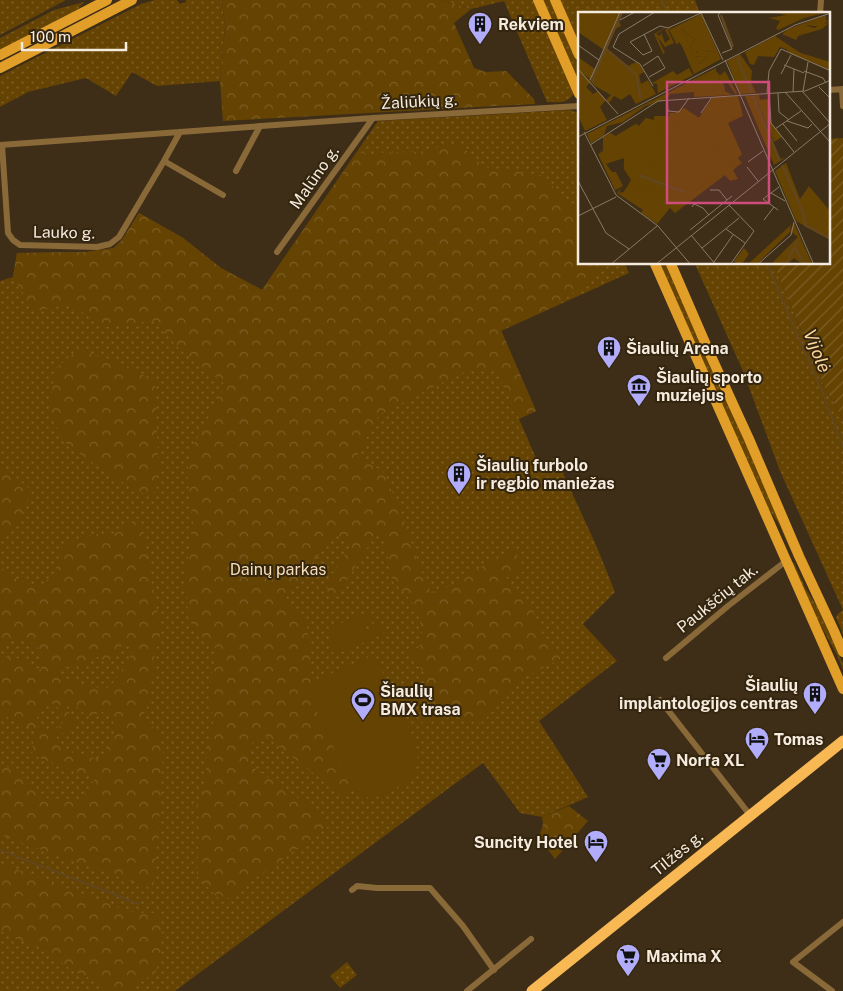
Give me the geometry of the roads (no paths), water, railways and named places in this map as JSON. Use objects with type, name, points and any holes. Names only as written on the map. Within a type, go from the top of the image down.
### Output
[{"type":"highway","name":"Tilžės g.","points":[[532,991],[843,741]]},
{"type":"main road","points":[[0,55],[107,0]]},
{"type":"main road","points":[[0,68],[132,0]]},
{"type":"main road","points":[[538,0],[578,92]]},
{"type":"main road","points":[[555,0],[578,53]]},
{"type":"main road","points":[[10,50],[16,60]]},
{"type":"main road","points":[[655,265],[843,689]]},
{"type":"main road","points":[[671,265],[843,652]]},
{"type":"main road","points":[[786,561],[799,556]]},
{"type":"street","points":[[830,90],[843,89],[843,106]]},
{"type":"street","name":"Žaliūkių g.","points":[[1,145],[372,118],[578,106]]},
{"type":"street","name":"Malūno g.","points":[[277,252],[372,118]]},
{"type":"street","points":[[236,172],[260,126]]},
{"type":"street","name":"Lauko g.","points":[[1,145],[8,234],[13,240],[20,245],[97,247],[110,244],[119,237],[180,132]]},
{"type":"street","points":[[164,161],[223,195]]},
{"type":"street","name":"Paukščių tak.","points":[[666,658],[786,561]]},
{"type":"street","points":[[660,700],[750,815]]},
{"type":"street","points":[[352,890],[357,886],[430,888],[463,926],[494,970]]},
{"type":"street","points":[[832,991],[793,962],[843,922]]},
{"type":"street","points":[[468,991],[531,939]]},
{"type":"waterway","name":"Vijolė","points":[[662,0],[667,12]]},
{"type":"waterway","name":"Vijolė","points":[[767,265],[823,394],[843,447]]},
{"type":"waterway","points":[[0,850],[139,904]]},
{"type":"place","name":"Rekviem","points":[[480,45]]},
{"type":"place","name":"Šiaulių Arena","points":[[609,369]]},
{"type":"place","name":"Šiaulių sporto muziejus","points":[[639,407]]},
{"type":"place","name":"Šiaulių furbolo ir regbio maniežas","points":[[459,495]]},
{"type":"place","name":"Šiaulių implantologijos centras","points":[[815,715]]},
{"type":"place","name":"Šiaulių BMX trasa","points":[[363,721]]},
{"type":"place","name":"Tomas","points":[[757,760]]},
{"type":"place","name":"Norfa XL","points":[[659,781]]},
{"type":"place","name":"Suncity Hotel","points":[[596,863]]},
{"type":"place","name":"Maxima X","points":[[628,977]]},
{"type":"park label","name":"Dainų parkas","points":[[278,569]]}]
